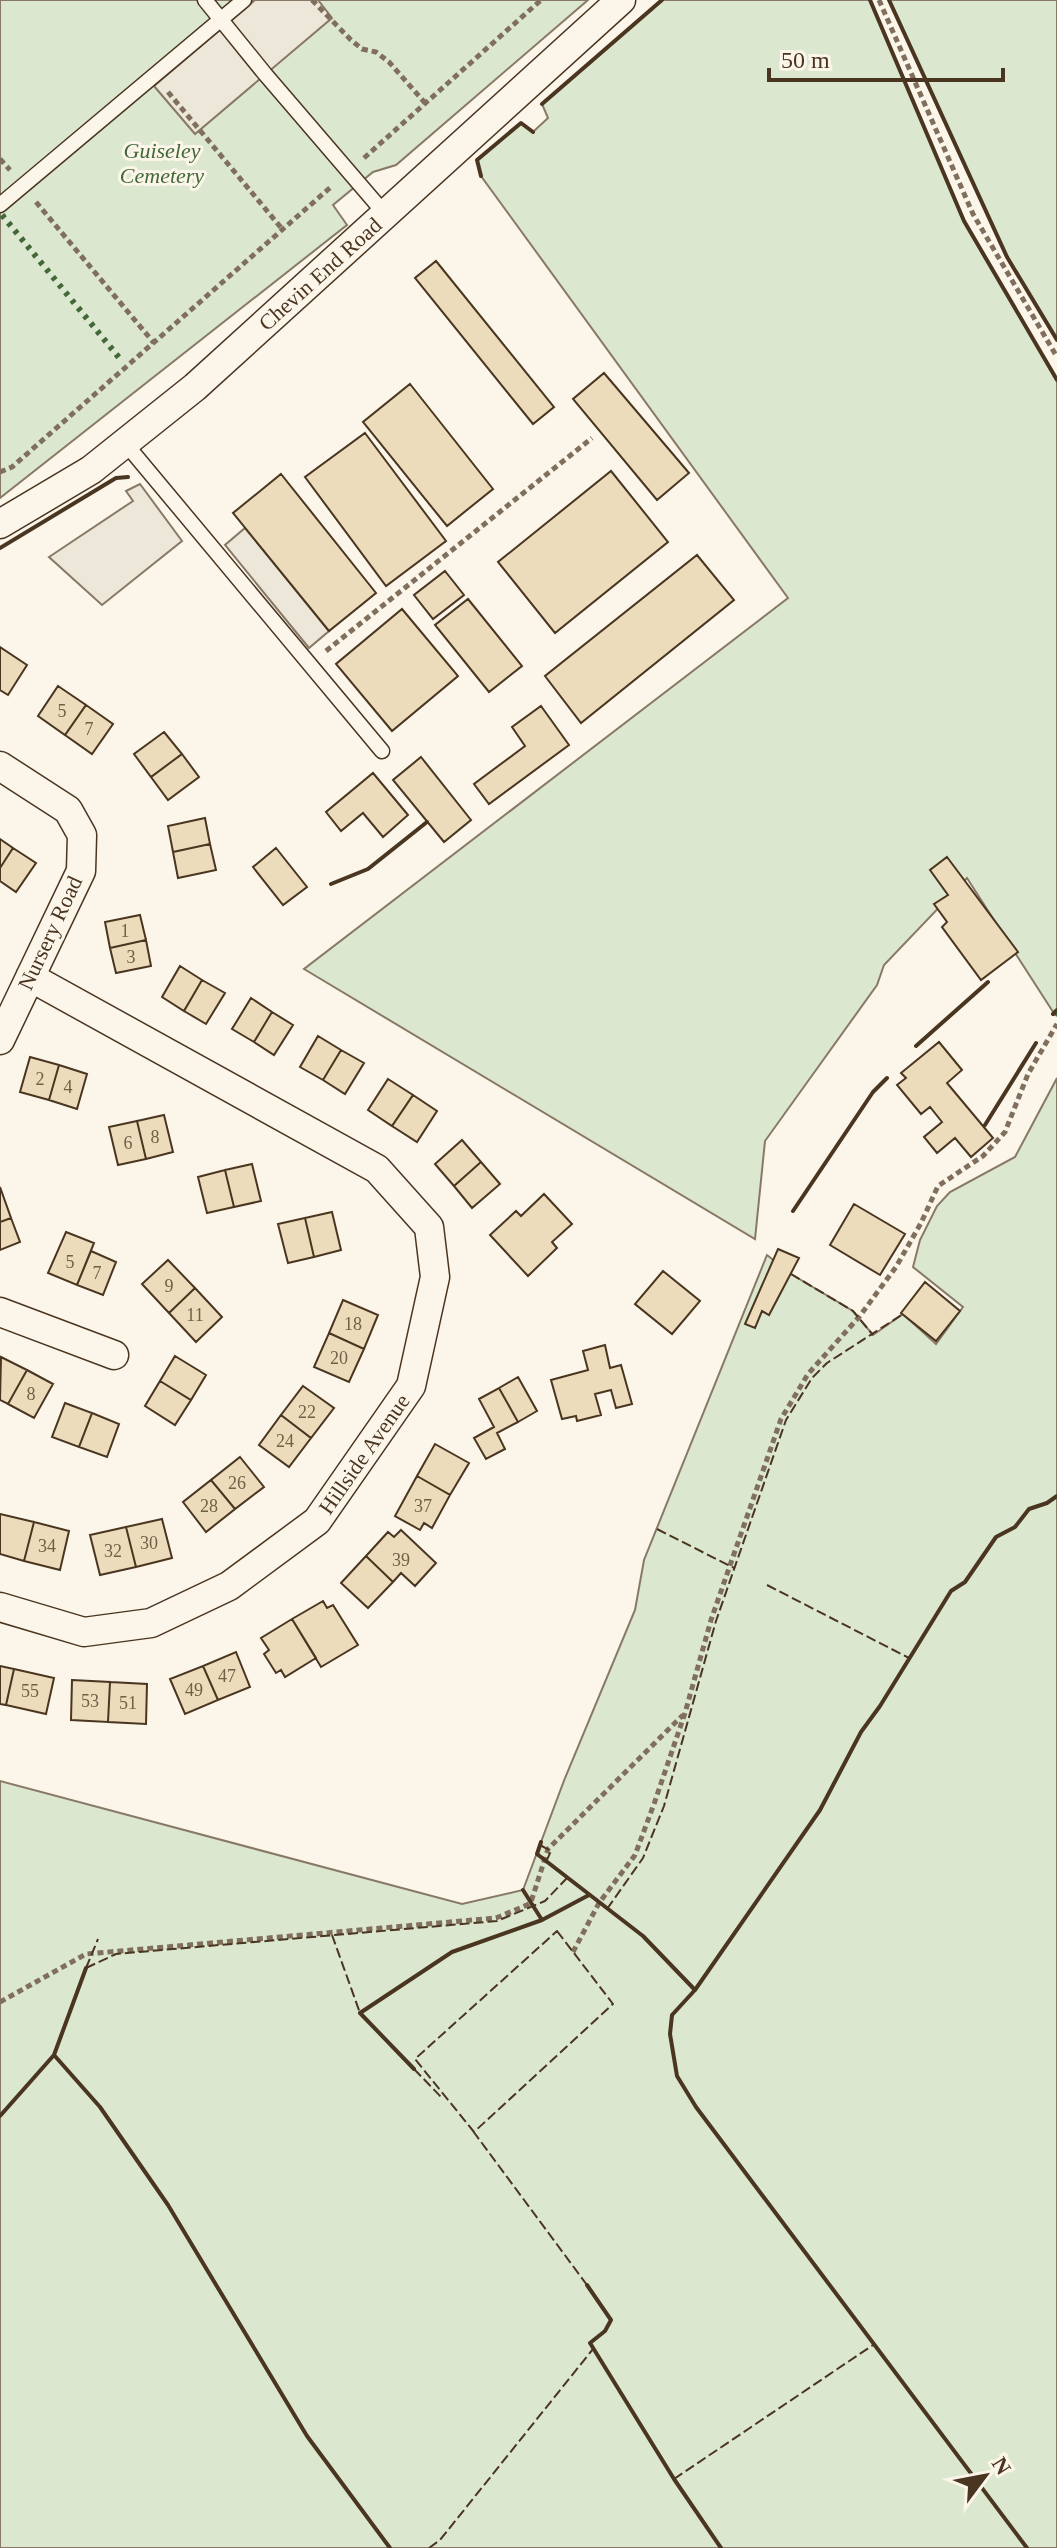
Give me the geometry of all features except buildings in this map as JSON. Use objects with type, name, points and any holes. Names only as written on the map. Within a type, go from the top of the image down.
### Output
[{"type":"street","name":"Chevin End Road","points":[[0,524],[91,470],[195,387],[621,0]]},
{"type":"street","name":"Nursery Road","points":[[0,766],[68,810],[82,835],[81,871],[0,1040]]},
{"type":"street","name":"Hillside Avenue","points":[[0,1607],[84,1632],[151,1623],[229,1586],[317,1521],[411,1386],[435,1277],[429,1227],[377,1169],[30,977]]},
{"type":"street","points":[[0,1312],[114,1355]]},
{"type":"lane","points":[[205,0],[386,215]]},
{"type":"lane","points":[[0,205],[244,0]]},
{"type":"lane","points":[[125,443],[382,751]]},
{"type":"path","points":[[312,0],[362,49],[376,52],[389,62],[425,103]]},
{"type":"path","points":[[879,0],[973,214],[1057,357]]},
{"type":"path","points":[[0,472],[12,467],[154,343],[538,1]]},
{"type":"path","points":[[154,75],[283,230]]},
{"type":"path","points":[[0,159],[154,343]]},
{"type":"path","points":[[310,664],[592,438]]},
{"type":"path","points":[[573,1952],[599,1903],[635,1855],[685,1713],[711,1620],[781,1419],[808,1374],[859,1317],[896,1267],[938,1186],[983,1156],[1005,1132],[1028,1074],[1057,1024]]},
{"type":"path","points":[[0,2002],[86,1954],[496,1918],[531,1902],[548,1849],[685,1713]]},
{"type":"green space","name":"Guiseley Cemetery","points":[[0,0],[588,0],[396,165],[373,172],[333,205],[347,225],[0,498]]},
{"type":"green space","points":[[662,0],[870,0],[964,221],[1057,380],[1057,1013],[1055,1015],[967,878],[884,965],[877,985],[765,1141],[755,1239],[304,969],[788,598],[481,176],[477,160],[521,123],[533,132],[548,118],[542,104]]},
{"type":"green space","points":[[889,0],[1057,0],[1057,340],[1007,257]]},
{"type":"green space","points":[[1057,1078],[1057,2548],[0,2548],[0,1781],[462,1904],[523,1890],[565,1778],[635,1610],[644,1560],[767,1255],[791,1274],[853,1311],[873,1335],[903,1314],[936,1344],[963,1307],[913,1267],[920,1240],[937,1206],[950,1192],[1015,1157]]},
{"type":"shaded area","points":[[255,0],[318,0],[332,18],[195,134],[154,86]]},
{"type":"shaded area","points":[[140,484],[182,541],[102,605],[49,557],[133,501],[126,491]]},
{"type":"shaded area","points":[[245,528],[329,631],[309,648],[225,545]]},
{"type":"hedge","points":[[2,215],[121,360]]},
{"type":"fence","points":[[791,1274],[853,1311],[873,1335]]},
{"type":"fence","points":[[607,1909],[643,1858],[664,1806],[716,1621],[786,1420],[812,1378],[827,1363],[903,1314]]},
{"type":"fence","points":[[657,1529],[734,1568]]},
{"type":"fence","points":[[767,1585],[909,1658]]},
{"type":"fence","points":[[540,1845],[551,1851],[546,1862]]},
{"type":"fence","points":[[86,1968],[116,1954],[497,1921],[545,1901],[567,1878]]},
{"type":"fence","points":[[557,1931],[613,2004],[474,2132],[415,2059],[557,1931]]},
{"type":"fence","points":[[332,1935],[360,2013]]},
{"type":"fence","points":[[86,1968],[98,1939]]},
{"type":"fence","points":[[414,2069],[443,2099]]},
{"type":"fence","points":[[473,2131],[587,2285]]},
{"type":"fence","points":[[674,2479],[873,2345]]},
{"type":"fence","points":[[429,2548],[440,2540],[593,2349]]},
{"type":"wall","points":[[542,104],[662,0]]},
{"type":"wall","points":[[870,0],[964,221],[1057,380]]},
{"type":"wall","points":[[889,0],[1007,257],[1057,340]]},
{"type":"wall","points":[[481,176],[477,160],[521,123],[533,132]]},
{"type":"wall","points":[[0,548],[116,478],[128,477]]},
{"type":"wall","points":[[331,884],[368,869],[427,822]]},
{"type":"wall","points":[[916,1046],[988,982]]},
{"type":"wall","points":[[1053,1014],[1057,1010]]},
{"type":"wall","points":[[985,1125],[1036,1043]]},
{"type":"wall","points":[[793,1211],[873,1092],[887,1078]]},
{"type":"wall","points":[[1027,2548],[696,2107],[677,2076],[670,2034],[672,2015],[695,1990],[820,1810],[861,1732],[951,1591],[965,1582],[996,1537],[1015,1527],[1029,1509],[1057,1496]]},
{"type":"wall","points":[[541,1842],[537,1854],[643,1936],[695,1990]]},
{"type":"wall","points":[[523,1890],[542,1920]]},
{"type":"wall","points":[[414,2069],[360,2013],[452,1952],[542,1920],[589,1895]]},
{"type":"wall","points":[[0,2116],[54,2055],[86,1968]]},
{"type":"wall","points":[[54,2055],[100,2107],[168,2205],[307,2436],[390,2548]]},
{"type":"wall","points":[[587,2285],[611,2320],[605,2331],[590,2343],[674,2479],[721,2548]]}]
